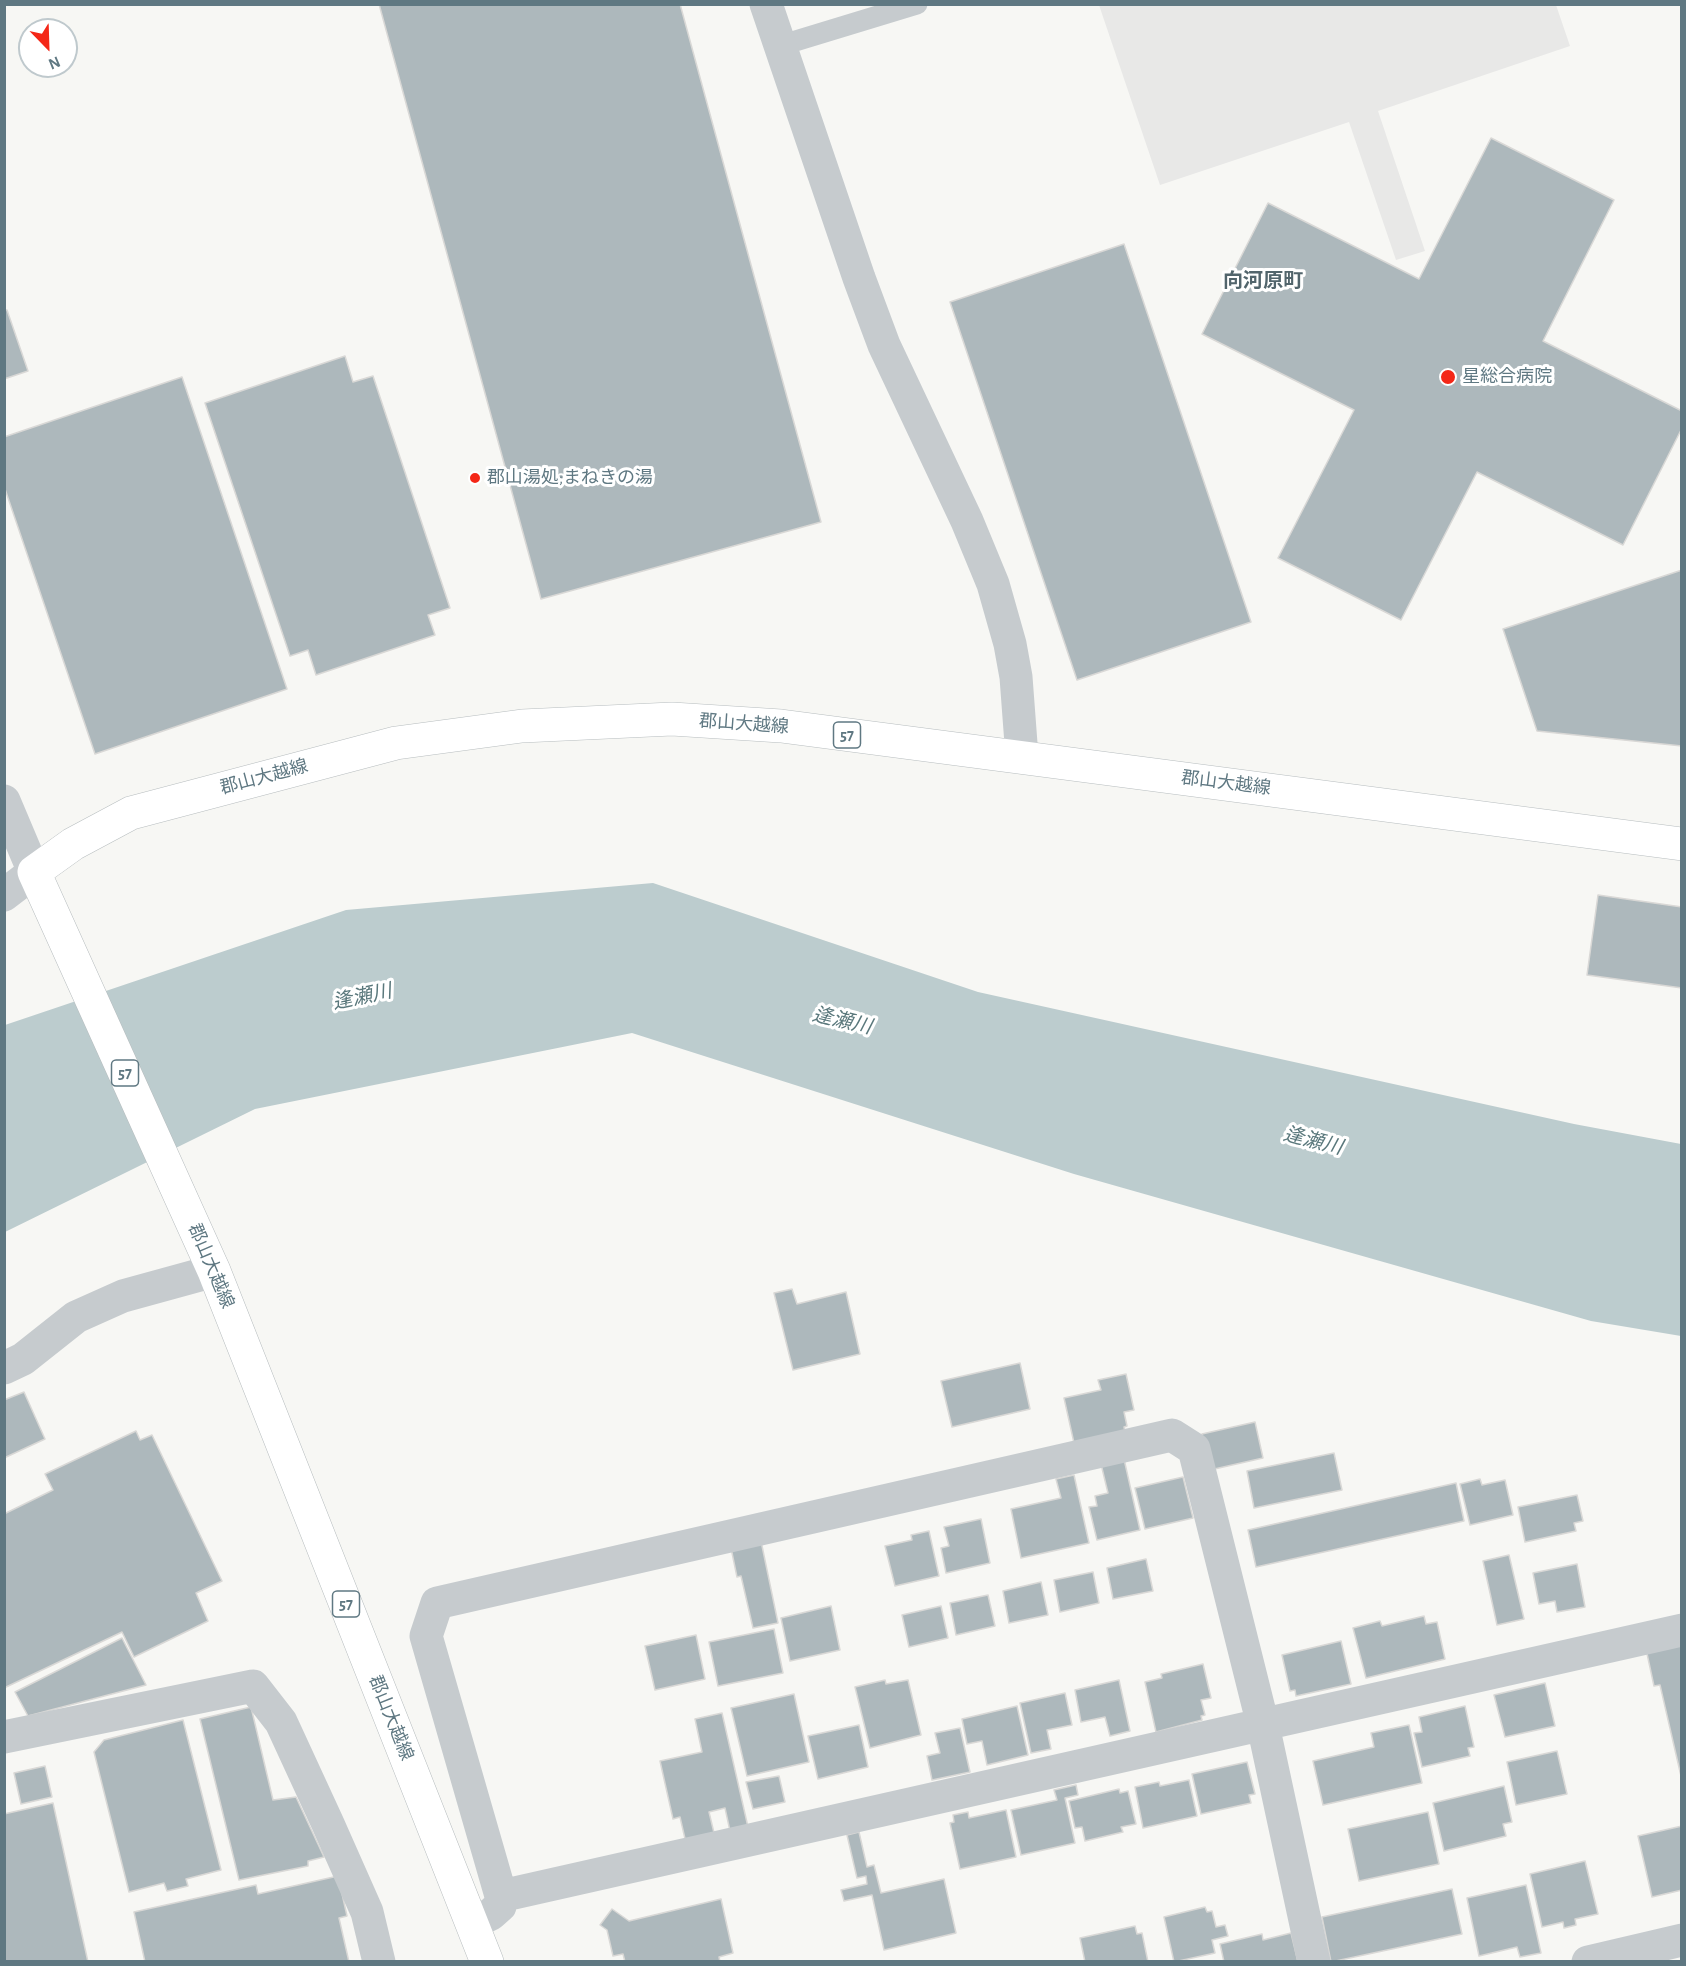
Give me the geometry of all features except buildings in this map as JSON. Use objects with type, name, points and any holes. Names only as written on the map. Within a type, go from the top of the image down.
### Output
[{"type":"main road","name":"郡山大越線","points":[[487,1962],[209,1259],[40,886],[73,844],[131,813],[396,743],[522,726],[672,719],[759,725],[1022,757],[1682,844]]},
{"type":"street","points":[[766,4],[884,345],[967,521],[993,584],[1010,644],[1016,677],[1022,757]]},
{"type":"street","points":[[4,801],[40,886],[4,895]]},
{"type":"street","points":[[11,1360],[76,1317],[209,1259]]},
{"type":"street","points":[[473,1923],[500,1906],[501,1896],[426,1636],[437,1603],[1172,1435],[1194,1449],[1263,1725],[1314,1962]]},
{"type":"street","points":[[501,1896],[1682,1629]]},
{"type":"street","points":[[4,1737],[253,1686],[281,1722],[323,1814],[367,1912],[379,1962]]},
{"type":"street","points":[[1588,1962],[1682,1940]]},
{"type":"lane","points":[[779,45],[917,4]]},
{"type":"shaded area","points":[[1099,5],[1556,5],[1570,46],[1378,111],[1425,251],[1396,260],[1349,122],[1160,185]]},
{"type":"water","name":"逢瀬川","points":[[653,883],[978,992],[1574,1124],[1681,1144],[1681,1336],[1591,1321],[1074,1174],[632,1033],[255,1109],[5,1232],[5,1025],[346,910]]},
{"type":"place","name":"星総合病院","points":[[1448,377]]},
{"type":"place","name":"郡山湯処;まねきの湯","points":[[475,478]]},
{"type":"district","name":"向河原町","points":[[1263,281]]}]
